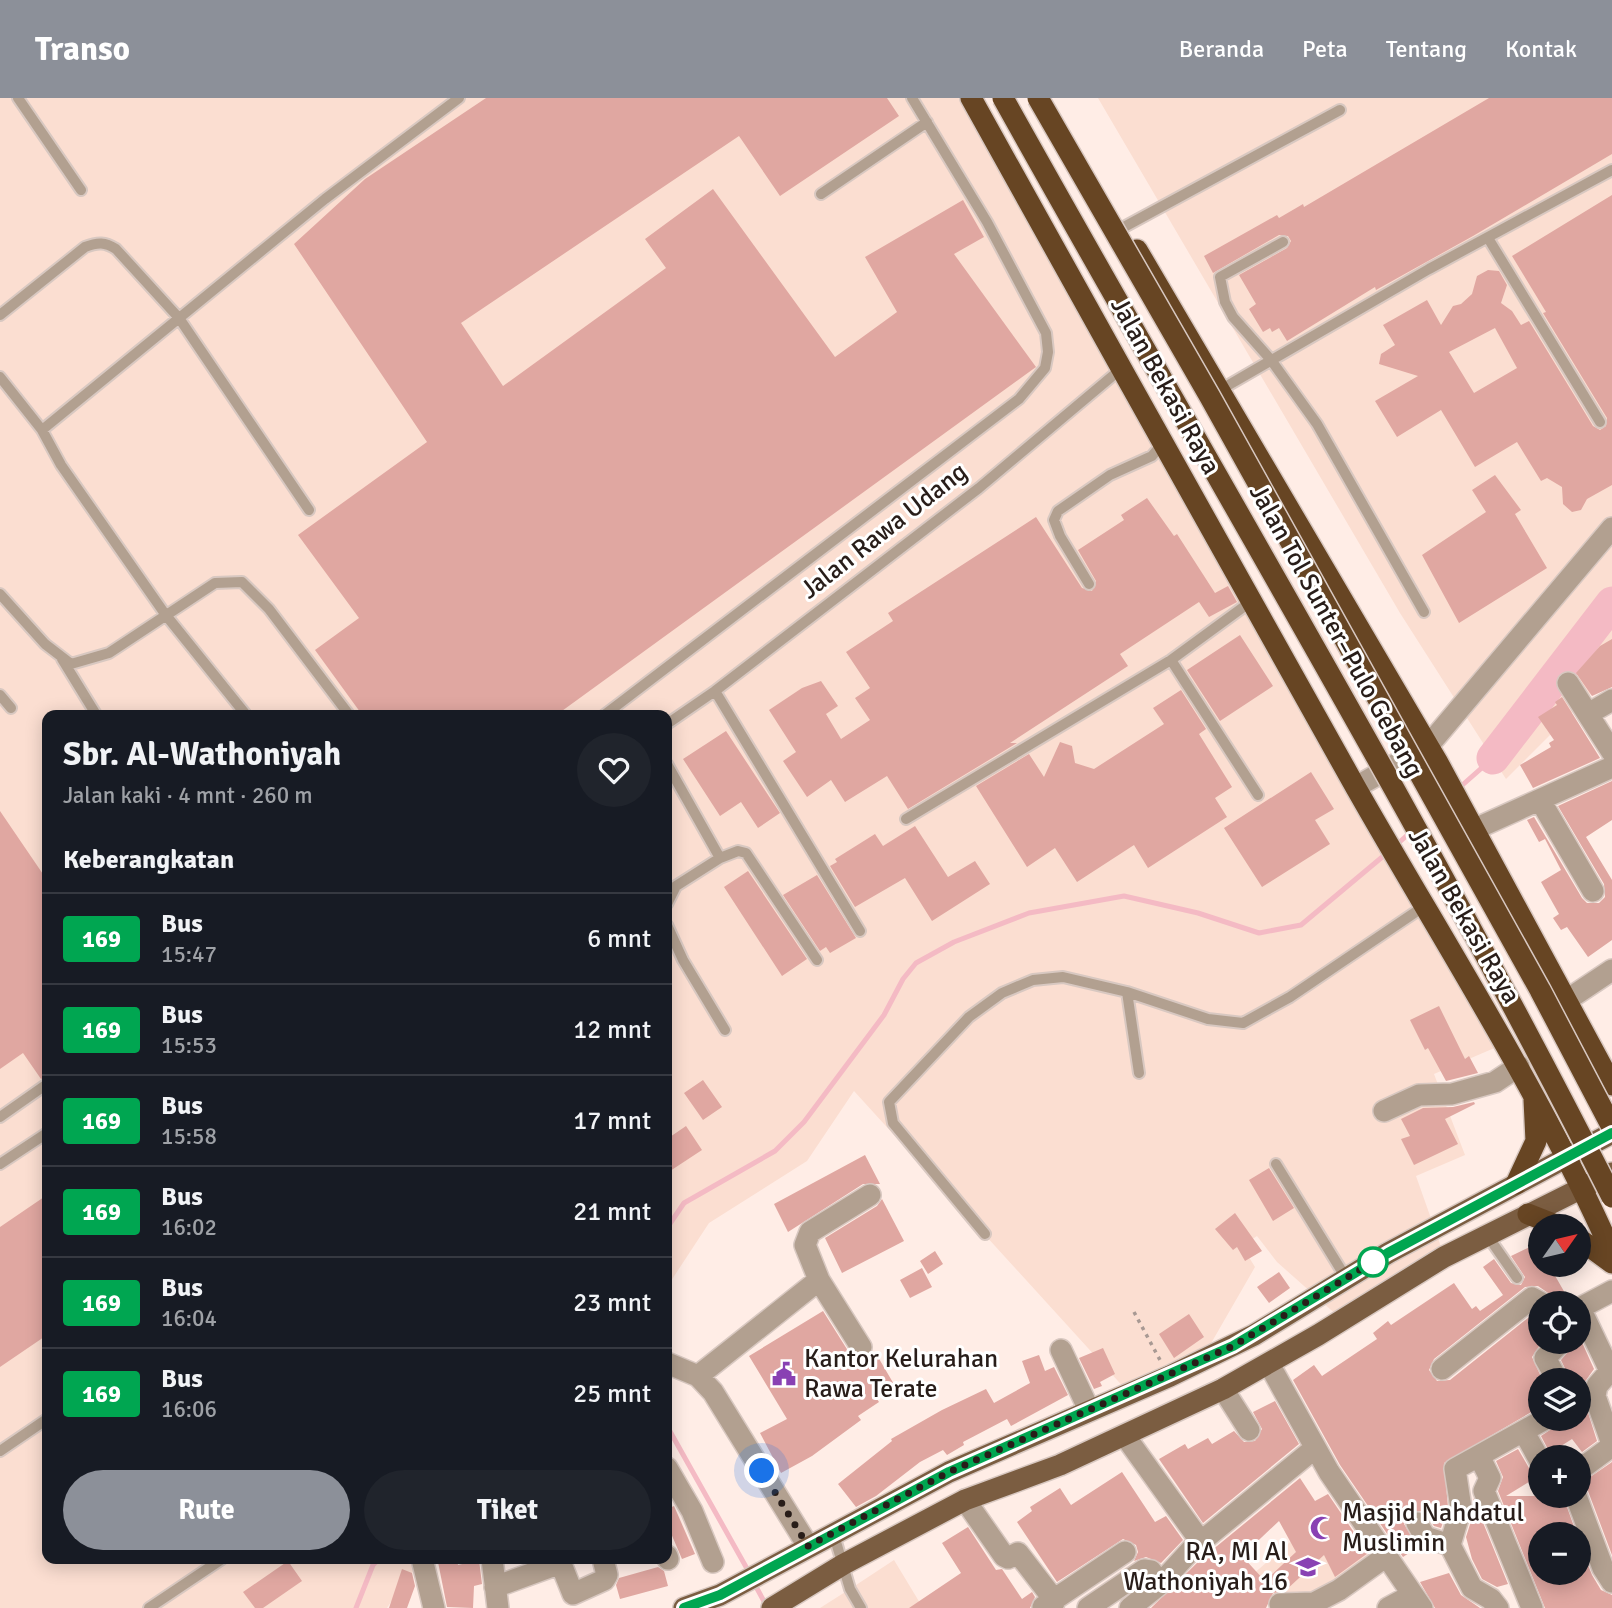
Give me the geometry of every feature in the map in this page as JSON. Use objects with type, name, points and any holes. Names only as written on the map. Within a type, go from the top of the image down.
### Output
[{"type":"highway","name":"Jalan Bekasi Raya","points":[[971,98],[1361,795],[1521,1071],[1583,1187],[1612,1253]]},
{"type":"highway","name":"Jalan Tol Sunter–Pulo Gebang","points":[[1003,98],[1195,435],[1491,967],[1612,1197]]},
{"type":"highway","name":"Jalan Tol Sunter–Pulo Gebang","points":[[1038,98],[1210,397],[1540,990],[1612,1127]]},
{"type":"highway","name":"Jalan Bekasi Raya","points":[[1048,98],[1433,754],[1612,1085]]},
{"type":"highway","name":"Jalan Bekasi Raya","points":[[1543,957],[1553,998],[1612,1109]]},
{"type":"highway","points":[[1516,1184],[1536,1141],[1533,1097],[1521,1071]]},
{"type":"highway","points":[[1591,1248],[1612,1263]]},
{"type":"main road","points":[[693,1607],[949,1472],[1170,1377],[1254,1335],[1388,1253],[1612,1133]]},
{"type":"main road","points":[[772,1608],[844,1564],[965,1500],[1060,1465],[1223,1389],[1269,1364],[1404,1281],[1487,1235],[1612,1172]]},
{"type":"main road","points":[[1388,1253],[1404,1281]]},
{"type":"street","points":[[1361,795],[1433,754],[1612,528]]},
{"type":"street","points":[[1568,683],[1612,752]]},
{"type":"street","points":[[1588,714],[1612,700]]},
{"type":"street","points":[[1472,824],[1540,800],[1612,766]]},
{"type":"street","points":[[1540,800],[1593,891]]},
{"type":"street","points":[[1567,1000],[1612,970]]},
{"type":"street","points":[[1384,1111],[1419,1095],[1452,1094],[1521,1071]]},
{"type":"street","points":[[861,1347],[819,1280],[805,1245],[810,1232],[870,1195]]},
{"type":"street","points":[[698,1376],[819,1280]]},
{"type":"street","points":[[1591,1302],[1612,1291]]},
{"type":"street","points":[[1442,1369],[1528,1301]]},
{"type":"street","points":[[1591,1332],[1610,1371],[1594,1390],[1612,1445],[1591,1461]]},
{"type":"street","points":[[1061,1350],[1089,1410]]},
{"type":"street","points":[[1269,1364],[1315,1448],[1385,1557],[1417,1601],[1388,1608]]},
{"type":"street","points":[[672,1365],[698,1376],[713,1392],[800,1550]]},
{"type":"street","points":[[1223,1389],[1249,1430]]},
{"type":"street","points":[[1499,1608],[1491,1599],[1472,1588],[1450,1545],[1461,1508],[1455,1469],[1528,1430]]},
{"type":"street","points":[[1524,1432],[1531,1445]]},
{"type":"street","points":[[1125,1436],[1200,1542]]},
{"type":"street","points":[[1130,1608],[1160,1584],[1172,1568],[1200,1542],[1315,1448]]},
{"type":"street","points":[[1479,1456],[1490,1478],[1484,1491],[1532,1608]]},
{"type":"street","points":[[672,1477],[692,1511],[713,1562]]},
{"type":"street","points":[[965,1500],[1004,1556],[1008,1558],[1018,1553],[1048,1605],[1125,1552]]},
{"type":"street","points":[[1580,1508],[1603,1568],[1612,1582]]},
{"type":"street","points":[[1417,1523],[1425,1537],[1450,1545]]},
{"type":"street","points":[[1278,1607],[1314,1603],[1339,1590],[1385,1557]]},
{"type":"street","points":[[423,1564],[434,1608]]},
{"type":"street","points":[[493,1564],[496,1598],[555,1564]]},
{"type":"street","points":[[561,1564],[573,1594],[604,1580],[607,1575],[604,1564]]},
{"type":"street","points":[[1088,1608],[1144,1570],[1151,1570],[1160,1584]]},
{"type":"lane","points":[[18,98],[81,190]]},
{"type":"lane","points":[[42,430],[325,199],[459,98]]},
{"type":"lane","points":[[611,710],[949,454],[1018,399],[1045,368],[1048,352],[1046,333],[987,222],[912,98]]},
{"type":"lane","points":[[1124,227],[1340,110]]},
{"type":"lane","points":[[821,194],[927,122]]},
{"type":"lane","points":[[1220,390],[1612,170]]},
{"type":"lane","points":[[1488,238],[1600,422]]},
{"type":"lane","points":[[0,315],[85,247],[96,242],[107,243],[116,249],[179,318],[309,510]]},
{"type":"lane","points":[[1283,242],[1220,277],[1225,302],[1233,317],[1271,360],[1317,424],[1424,612]]},
{"type":"lane","name":"Jalan Rawa Udang","points":[[672,721],[715,691],[979,488],[1122,368]]},
{"type":"lane","points":[[0,377],[42,430],[61,465],[165,614],[242,710]]},
{"type":"lane","points":[[1089,584],[1060,536],[1055,520],[1058,511],[1110,475],[1152,456],[1163,443]]},
{"type":"lane","points":[[61,658],[71,664],[109,653],[215,583],[242,582],[269,608],[346,710]]},
{"type":"lane","points":[[0,594],[61,658],[93,710]]},
{"type":"lane","points":[[906,818],[1171,660],[1254,600]]},
{"type":"lane","points":[[1171,660],[1258,795]]},
{"type":"lane","points":[[715,691],[860,931]]},
{"type":"lane","points":[[0,695],[10,708]]},
{"type":"lane","points":[[672,773],[720,858]]},
{"type":"lane","points":[[672,894],[676,886],[720,858],[738,851],[746,853],[817,960]]},
{"type":"lane","points":[[985,1234],[893,1123],[889,1102],[923,1062],[969,1017],[1002,993],[1033,980],[1063,977],[1127,992],[1182,1012],[1243,1023],[1290,997],[1426,905]]},
{"type":"lane","points":[[672,936],[724,1030]]},
{"type":"lane","points":[[1127,992],[1139,1073]]},
{"type":"lane","points":[[0,1117],[42,1088]]},
{"type":"lane","points":[[0,1164],[42,1136]]},
{"type":"lane","points":[[1276,1164],[1346,1278]]},
{"type":"lane","points":[[1487,1235],[1517,1278]]},
{"type":"lane","points":[[0,1451],[42,1422]]},
{"type":"lane","points":[[833,1532],[850,1590],[861,1608]]},
{"type":"lane","points":[[149,1608],[215,1564]]},
{"type":"path","points":[[1134,1312],[1170,1377]]},
{"type":"shaded area","points":[[0,98],[974,98],[1506,1043],[1434,1074],[1465,1155],[1416,1176],[1446,1261],[1348,1325],[1277,1262],[1257,1236],[1242,1246],[1255,1267],[1202,1359],[1128,1392],[854,1091],[807,1161],[709,1223],[672,1279],[672,710],[42,710],[42,1564],[421,1564],[406,1579],[387,1608],[0,1608]]},
{"type":"shaded area","points":[[1098,98],[1612,98],[1612,669],[1592,693],[1506,779],[1400,613]]},
{"type":"shaded area","name":"RA, MI Al Wathoniyah 16","points":[[1304,1530],[1317,1552],[1355,1533],[1376,1557],[1344,1573],[1344,1578],[1302,1596],[1234,1608],[1245,1581]]},
{"type":"shaded area","points":[[894,1560],[923,1608],[820,1608],[850,1589]]},
{"type":"building","points":[[486,98],[887,98],[899,116],[780,196],[739,136],[461,323],[503,386],[666,268],[645,239],[713,189],[835,357],[897,312],[865,257],[963,200],[984,237],[954,254],[1036,367],[563,710],[359,710],[315,650],[359,618],[298,535],[427,442],[294,244],[365,179]]},
{"type":"building","points":[[1489,98],[1612,98],[1612,154],[1473,236],[1376,290],[1375,287],[1287,341],[1279,328],[1272,332],[1270,328],[1263,332],[1249,309],[1256,304],[1239,275],[1287,248],[1291,241],[1288,236],[1279,235],[1213,273],[1204,256],[1277,215],[1279,218],[1303,204],[1304,207]]},
{"type":"building","points":[[1612,195],[1612,485],[1587,499],[1581,510],[1572,512],[1563,504],[1562,487],[1547,478],[1541,481],[1517,442],[1475,467],[1441,410],[1397,437],[1375,401],[1418,376],[1379,364],[1381,354],[1395,345],[1383,325],[1427,300],[1441,325],[1453,306],[1461,304],[1472,294],[1477,276],[1488,270],[1499,271],[1507,285],[1501,303],[1512,311],[1521,325],[1529,321],[1593,426],[1600,430],[1606,426],[1607,418],[1512,256]],"holes":[[[1495,328],[1517,368],[1474,393],[1449,352]]]},
{"type":"building","points":[[1495,475],[1521,510],[1515,514],[1547,568],[1459,623],[1422,555],[1486,512],[1472,490]]},
{"type":"building","points":[[1147,498],[1174,536],[1177,534],[1215,593],[1228,586],[1237,602],[1209,617],[1199,602],[1120,654],[1128,666],[1010,743],[1017,743],[908,809],[887,776],[845,802],[831,780],[807,797],[783,761],[796,752],[769,710],[802,688],[821,681],[838,706],[826,714],[841,739],[870,720],[855,698],[870,688],[846,652],[893,621],[888,613],[1036,517],[1082,588],[1092,591],[1096,581],[1078,550],[1124,520],[1121,515]]},
{"type":"building","points":[[1240,635],[1273,686],[1220,721],[1187,670]]},
{"type":"building","points":[[1612,639],[1612,687],[1592,696],[1576,673],[1600,646]]},
{"type":"building","points":[[1181,690],[1206,729],[1199,734],[1232,787],[1215,798],[1227,817],[1148,868],[1134,845],[1077,882],[1055,848],[1027,867],[976,786],[1029,754],[1044,777],[1060,742],[1072,746],[1075,763],[1094,769],[1164,724],[1153,708]]},
{"type":"building","points":[[1562,697],[1600,758],[1533,788],[1520,765],[1551,747],[1549,743],[1554,740],[1538,717],[1557,705],[1555,702]]},
{"type":"building","points":[[726,731],[780,813],[758,828],[741,802],[720,816],[683,759]]},
{"type":"building","points":[[1311,772],[1334,809],[1315,820],[1330,844],[1262,887],[1224,828]]},
{"type":"building","points":[[1612,781],[1612,820],[1586,837],[1612,880],[1612,940],[1588,957],[1567,927],[1561,930],[1553,918],[1559,914],[1541,882],[1561,870],[1545,839],[1539,842],[1527,820],[1534,817],[1582,898],[1587,903],[1599,903],[1605,897],[1604,884],[1558,806]]},
{"type":"building","points":[[0,811],[42,873],[42,1078],[23,1053],[0,1069]]},
{"type":"building","points":[[915,826],[948,877],[975,861],[990,884],[932,921],[905,878],[855,907],[830,866],[837,862],[835,859],[875,834],[883,846]]},
{"type":"building","points":[[748,871],[807,959],[782,976],[724,887]]},
{"type":"building","points":[[817,875],[856,938],[830,953],[826,947],[820,951],[783,895]]},
{"type":"building","points":[[1439,1006],[1465,1059],[1469,1056],[1478,1073],[1446,1081],[1428,1048],[1425,1050],[1410,1020]]},
{"type":"building","points":[[703,1080],[722,1107],[703,1120],[684,1093]]},
{"type":"building","points":[[1474,1102],[1475,1104],[1445,1119],[1458,1144],[1414,1165],[1401,1139],[1410,1136],[1401,1119],[1423,1108],[1453,1107]]},
{"type":"building","points":[[686,1126],[702,1150],[672,1170],[672,1136]]},
{"type":"building","points":[[865,1155],[880,1184],[863,1184],[788,1232],[774,1204]]},
{"type":"building","points":[[1269,1168],[1294,1208],[1273,1221],[1249,1180]]},
{"type":"building","points":[[42,1198],[42,1338],[0,1367],[0,1227]]},
{"type":"building","points":[[882,1199],[904,1241],[842,1273],[825,1238],[877,1206]]},
{"type":"building","points":[[1235,1213],[1262,1251],[1245,1261],[1237,1247],[1233,1250],[1215,1229]]},
{"type":"building","points":[[1528,1248],[1528,1278],[1556,1278],[1564,1291],[1545,1291],[1538,1286],[1525,1287],[1434,1359],[1429,1370],[1437,1381],[1450,1380],[1528,1318],[1528,1354],[1534,1354],[1532,1357],[1537,1368],[1528,1368],[1528,1414],[1444,1463],[1448,1507],[1441,1528],[1434,1526],[1423,1511],[1410,1512],[1404,1524],[1418,1547],[1403,1557],[1340,1465],[1293,1380],[1314,1365],[1322,1376],[1377,1339],[1373,1333],[1388,1321],[1391,1325],[1454,1283],[1472,1309],[1476,1306],[1480,1311],[1503,1295],[1483,1267],[1494,1259],[1511,1283],[1521,1285],[1525,1277],[1511,1256]]},
{"type":"building","points":[[935,1251],[943,1264],[928,1274],[920,1261]]},
{"type":"building","points":[[922,1268],[932,1287],[910,1298],[900,1280]]},
{"type":"building","points":[[1279,1272],[1290,1288],[1269,1303],[1257,1287]]},
{"type":"building","points":[[823,1311],[850,1354],[856,1359],[867,1358],[869,1362],[878,1357],[895,1386],[877,1399],[879,1402],[858,1416],[861,1420],[812,1456],[781,1473],[760,1433],[787,1419],[749,1356]]},
{"type":"building","points":[[1189,1314],[1204,1337],[1174,1358],[1159,1334]]},
{"type":"building","points":[[1103,1348],[1115,1374],[1100,1382],[1102,1386],[1094,1389],[1079,1358]]},
{"type":"building","points":[[1566,1354],[1587,1354],[1594,1369],[1591,1373],[1591,1368],[1565,1368],[1561,1360]]},
{"type":"building","points":[[1039,1355],[1045,1371],[1054,1367],[1068,1395],[1011,1426],[1007,1419],[963,1442],[964,1445],[947,1455],[943,1450],[920,1462],[876,1496],[856,1507],[838,1484],[892,1441],[891,1439],[942,1410],[986,1389],[994,1403],[1030,1383],[1022,1361]]},
{"type":"building","points":[[1275,1401],[1299,1444],[1203,1523],[1159,1459],[1185,1444],[1188,1449],[1208,1438],[1212,1444],[1234,1431],[1244,1442],[1255,1441],[1262,1429],[1253,1412]]},
{"type":"building","points":[[1591,1422],[1597,1441],[1591,1445],[1577,1445],[1572,1439],[1563,1445],[1546,1445],[1541,1436],[1548,1431],[1591,1431]]},
{"type":"building","points":[[1518,1449],[1528,1466],[1528,1482],[1506,1496],[1528,1496],[1528,1508],[1567,1508],[1572,1522],[1528,1522],[1528,1566],[1498,1491],[1503,1477],[1496,1461]]},
{"type":"building","points":[[1612,1462],[1612,1555],[1591,1499],[1591,1476]]},
{"type":"building","points":[[1122,1472],[1155,1522],[1166,1516],[1183,1540],[1161,1563],[1146,1557],[1134,1561],[1138,1552],[1136,1545],[1123,1539],[1057,1582],[1017,1522],[1032,1511],[1030,1507],[1060,1488],[1071,1505]]},
{"type":"building","points":[[1300,1478],[1315,1501],[1328,1494],[1368,1553],[1335,1577],[1324,1555],[1285,1591],[1273,1593],[1266,1608],[1151,1608],[1200,1560]],"holes":[[[1279,1521],[1296,1552],[1265,1581],[1242,1556]]]},
{"type":"building","points":[[1473,1498],[1508,1584],[1497,1587],[1482,1579],[1472,1559],[1466,1537],[1474,1512]]},
{"type":"building","points":[[674,1506],[695,1554],[682,1559],[672,1536]]},
{"type":"building","points":[[968,1527],[996,1570],[1002,1569],[1022,1599],[1032,1592],[1035,1597],[1030,1608],[909,1608],[961,1573],[942,1543]]},
{"type":"building","points":[[284,1564],[290,1564],[302,1581],[263,1608],[255,1608],[243,1592]]},
{"type":"building","points":[[438,1564],[480,1564],[482,1584],[474,1586],[473,1608],[447,1607]]},
{"type":"building","points":[[658,1567],[664,1571],[668,1586],[620,1599],[616,1585],[619,1578]]},
{"type":"building","points":[[402,1569],[412,1573],[415,1586],[407,1608],[389,1608]]},
{"type":"building","points":[[1591,1572],[1601,1590],[1612,1595],[1612,1608],[1545,1608],[1536,1585],[1591,1585]]},
{"type":"building","points":[[1449,1573],[1461,1595],[1480,1608],[1435,1608],[1420,1582]]},
{"type":"waterway","points":[[1493,758],[1612,603]]},
{"type":"waterway","points":[[1459,788],[1493,758]]},
{"type":"waterway","points":[[1394,847],[1413,830]]},
{"type":"waterway","points":[[672,1221],[684,1203],[775,1151],[804,1122],[884,1015],[903,979],[916,963],[954,942],[1029,913],[1124,896],[1198,913],[1259,933],[1301,925],[1387,853]]},
{"type":"waterway","points":[[672,1435],[750,1574]]},
{"type":"waterway","points":[[356,1608],[374,1564]]},
{"type":"waterway","points":[[754,1583],[766,1605]]},
{"type":"bus line","name":"169","points":[[684,1608],[720,1595],[949,1472],[1170,1377],[1233,1346],[1274,1324],[1388,1253],[1612,1133]]},
{"type":"place","name":"Kantor Kelurahan Rawa Terate","points":[[784,1374]]},
{"type":"place","name":"Masjid Nahdatul Muslimin","points":[[1322,1528]]},
{"type":"place","name":"RA, MI Al Wathoniyah 16","points":[[1308,1567]]},
{"type":"route","points":[[762,1471],[808,1546],[949,1472],[1170,1377],[1233,1346],[1274,1324],[1373,1262]]}]
